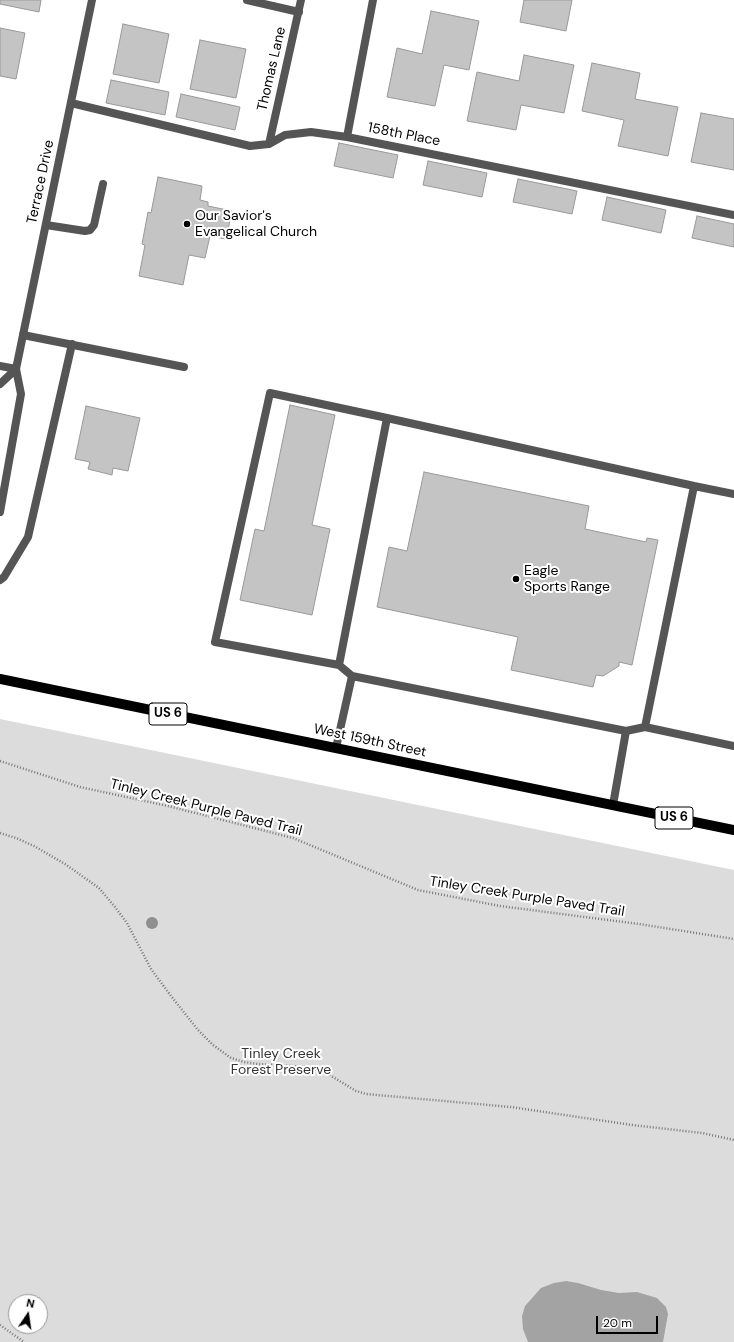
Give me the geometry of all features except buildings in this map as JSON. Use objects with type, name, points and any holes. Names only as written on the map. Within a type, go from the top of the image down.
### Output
[{"type":"main road","name":"West 159th Street","points":[[0,679],[734,830]]},
{"type":"street","name":"Terrace Drive","points":[[0,512],[21,394],[16,369],[92,0]]},
{"type":"street","points":[[247,0],[299,12]]},
{"type":"street","name":"Thomas Lane","points":[[269,144],[301,0]]},
{"type":"street","points":[[347,137],[373,0]]},
{"type":"street","name":"158th Place","points":[[71,103],[250,146],[269,144],[285,135],[311,132],[347,137],[734,215]]},
{"type":"street","points":[[46,225],[86,231],[90,230],[94,225],[103,184]]},
{"type":"street","points":[[23,335],[184,367]]},
{"type":"street","points":[[0,580],[4,577],[28,537],[72,344]]},
{"type":"street","points":[[0,366],[16,369]]},
{"type":"street","points":[[0,384],[16,369]]},
{"type":"street","points":[[734,494],[270,393],[215,642],[339,665],[352,676],[626,731],[645,727],[734,746]]},
{"type":"street","points":[[339,665],[387,418]]},
{"type":"street","points":[[645,727],[694,486]]},
{"type":"street","points":[[336,748],[352,676]]},
{"type":"street","points":[[613,806],[626,731]]},
{"type":"path","name":"Tinley Creek Purple Paved Trail","points":[[0,761],[80,788],[168,806],[293,838],[418,890],[500,906],[639,924],[734,940]]},
{"type":"path","points":[[0,833],[28,844],[65,864],[99,888],[127,923],[151,969],[171,996],[208,1040],[231,1058],[258,1064],[307,1067],[328,1074],[346,1086],[366,1094],[511,1107],[632,1125],[702,1133],[734,1140]]},
{"type":"path","points":[[0,1325],[24,1342]]},
{"type":"green space","name":"Tinley Creek Forest Preserve","points":[[0,719],[734,870],[734,1342],[0,1342]]},
{"type":"shaded area","points":[[566,1281],[601,1290],[619,1293],[637,1292],[657,1298],[666,1307],[668,1314],[663,1342],[528,1342],[523,1329],[522,1316],[525,1306],[541,1288],[554,1283]]},
{"type":"place","name":"Our Savior's Evangelical Church","points":[[187,224]]},
{"type":"place","name":"Eagle Sports Range","points":[[516,579]]}]
